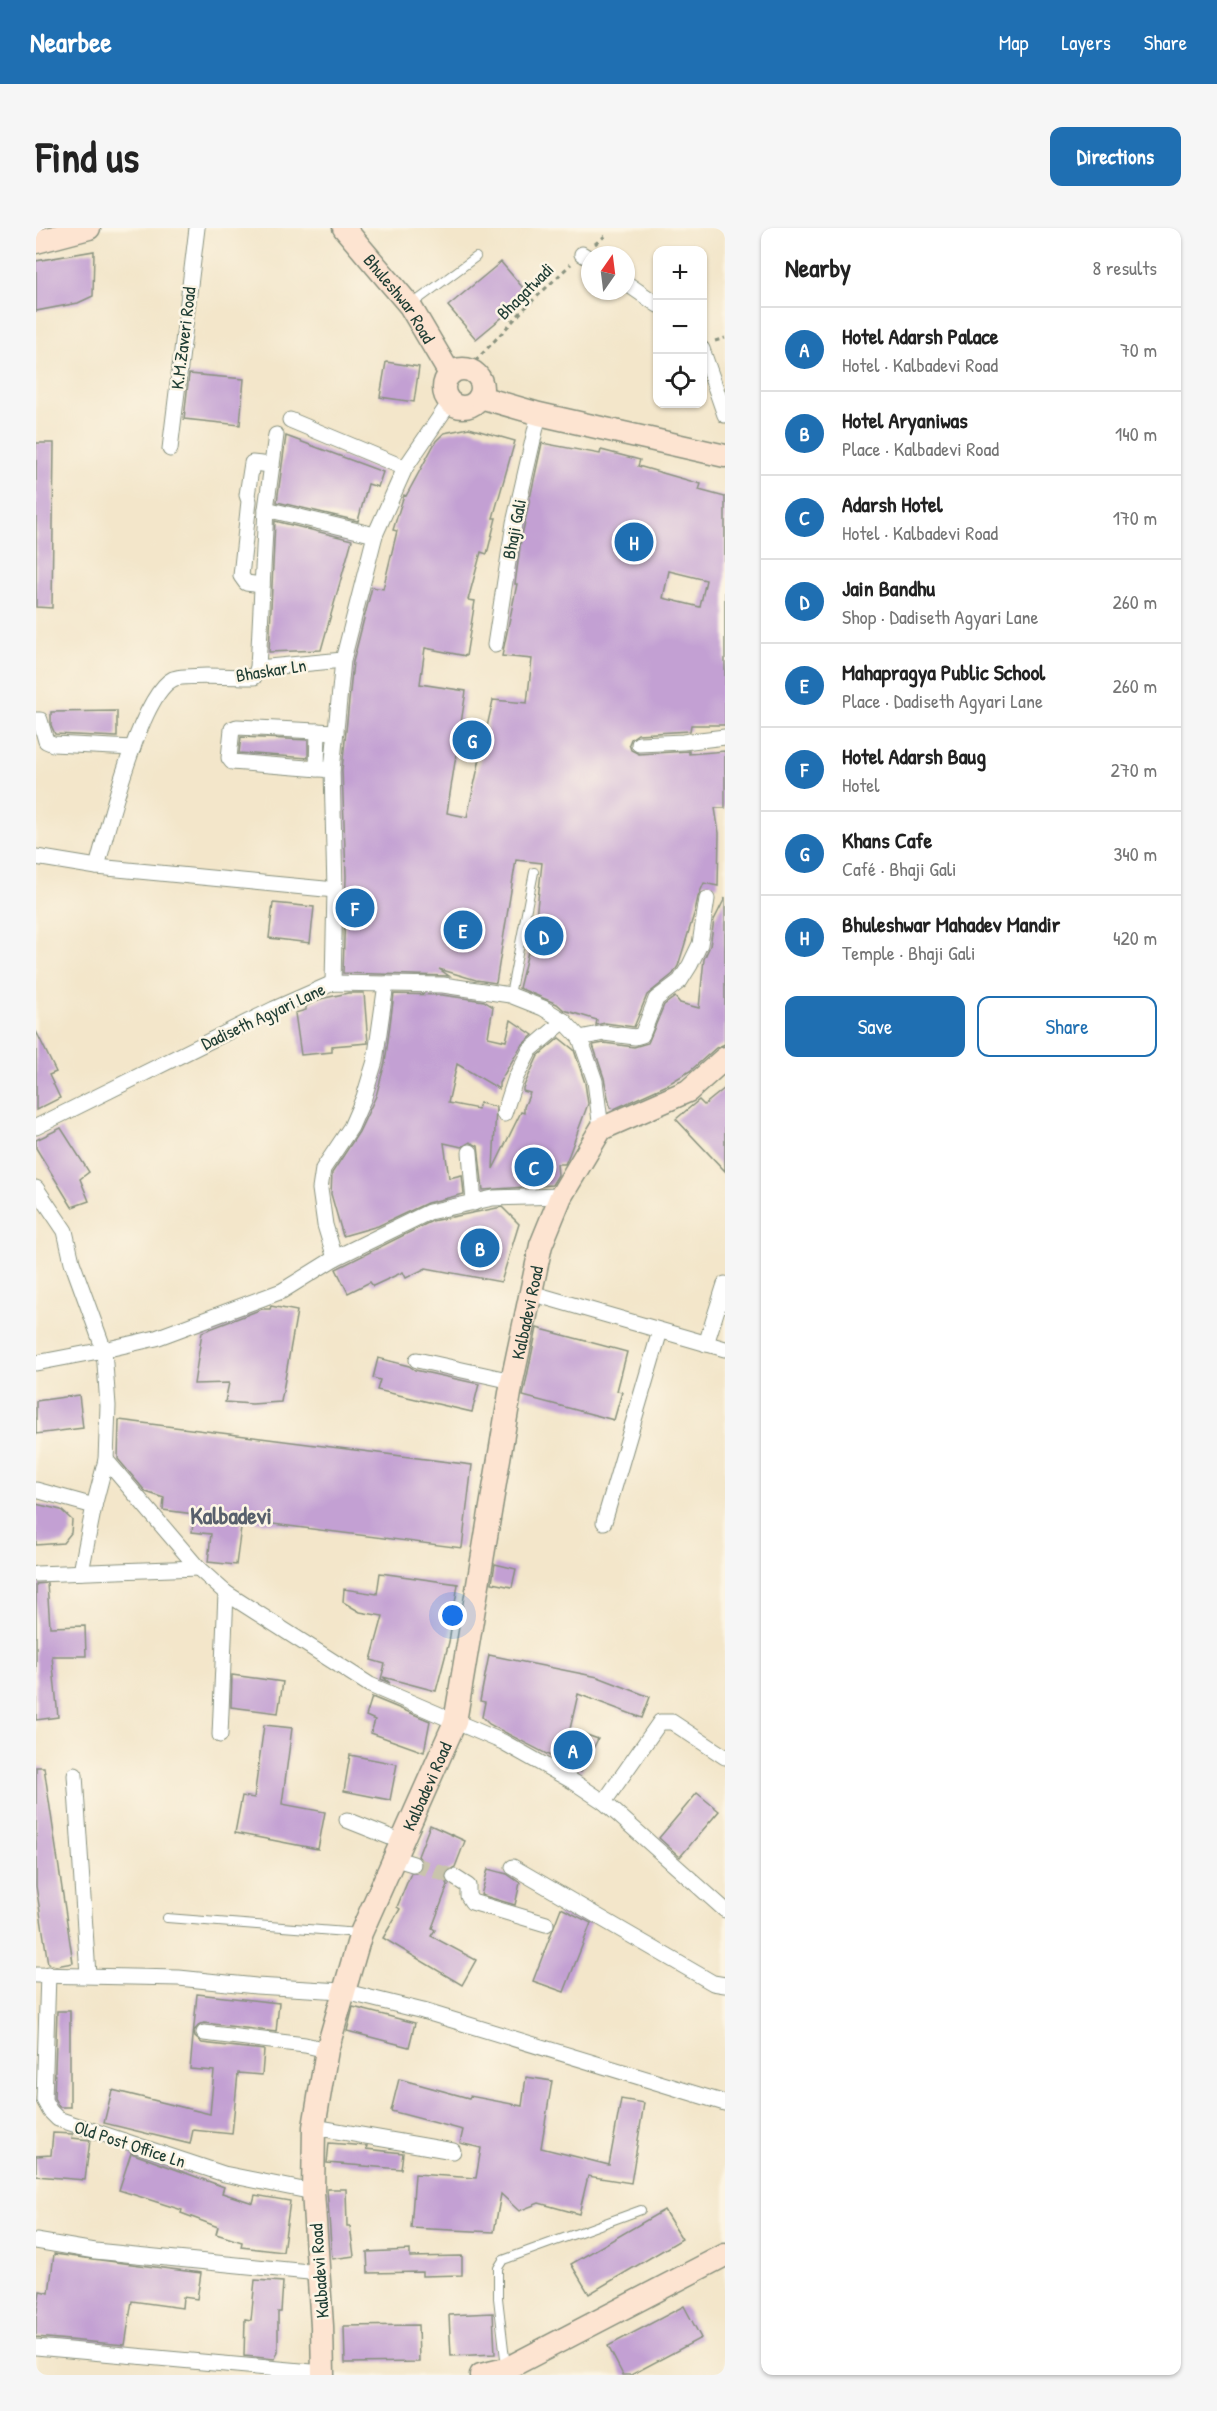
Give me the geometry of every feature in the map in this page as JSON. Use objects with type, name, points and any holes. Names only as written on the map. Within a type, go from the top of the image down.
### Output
[{"type":"main road","points":[[36,242],[89,228]]},
{"type":"main road","name":"Bhuleshwar Road","points":[[344,228],[410,306],[459,372]]},
{"type":"main road","points":[[459,372],[478,377],[481,382],[480,397],[467,406],[456,406],[450,402],[444,392],[446,379],[459,372]]},
{"type":"main road","points":[[480,397],[539,414],[725,456]]},
{"type":"main road","points":[[601,1129],[688,1091],[725,1058]]},
{"type":"main road","name":"Kalbadevi Road","points":[[326,2374],[313,2192],[314,2127],[327,2049],[342,1991],[361,1934],[402,1854],[455,1722],[512,1381],[541,1245],[561,1196],[601,1129]]},
{"type":"main road","points":[[495,2373],[725,2255]]},
{"type":"street","name":"K.M.Zaveri Road","points":[[170,449],[197,228]]},
{"type":"street","points":[[635,289],[653,302]]},
{"type":"street","points":[[704,354],[725,415]]},
{"type":"street","points":[[325,770],[336,732],[343,660],[375,535],[405,468],[450,402]]},
{"type":"street","name":"Bhaji Gali","points":[[495,645],[514,523],[539,414]]},
{"type":"street","points":[[290,420],[405,468]]},
{"type":"street","points":[[258,668],[266,509],[276,435]]},
{"type":"street","points":[[262,585],[246,583],[241,576],[249,501],[247,495],[252,463],[272,465]]},
{"type":"street","points":[[266,509],[375,535]]},
{"type":"street","name":"Bhaskar Ln","points":[[133,748],[138,732],[153,704],[164,686],[173,678],[190,675],[254,677],[258,668],[343,660]]},
{"type":"street","points":[[36,720],[40,720],[43,726],[46,741],[53,744],[133,748],[98,867]]},
{"type":"street","points":[[325,770],[232,762],[228,758],[232,729],[237,726],[336,732]]},
{"type":"street","points":[[318,731],[325,770],[335,890],[333,983]]},
{"type":"street","points":[[639,744],[725,737]]},
{"type":"street","points":[[36,857],[98,867],[335,890]]},
{"type":"street","points":[[580,1038],[604,1033],[635,1037],[642,1035],[656,999],[680,981],[690,965],[700,944],[707,900]]},
{"type":"street","name":"Dadiseth Agyari Lane","points":[[36,1127],[274,1009],[333,983],[443,985],[510,995],[543,1008],[564,1021],[580,1038],[594,1081],[601,1129]]},
{"type":"street","points":[[335,1258],[325,1225],[320,1189],[323,1169],[351,1127],[364,1097],[375,1061],[386,984]]},
{"type":"street","points":[[504,1114],[516,1077],[530,1050],[564,1021]]},
{"type":"street","points":[[470,1152],[474,1203]]},
{"type":"street","points":[[36,1188],[65,1231],[72,1262],[104,1350],[108,1406],[106,1460],[81,1572]]},
{"type":"street","points":[[36,1363],[156,1338],[282,1291],[335,1258],[429,1212],[493,1198],[561,1196]]},
{"type":"street","points":[[706,1344],[725,1284]]},
{"type":"street","points":[[531,1293],[725,1349]]},
{"type":"street","points":[[604,1522],[660,1331]]},
{"type":"street","points":[[417,1360],[512,1381]]},
{"type":"street","points":[[106,1460],[198,1568],[226,1593],[370,1684],[503,1742],[574,1782],[604,1802],[725,1910]]},
{"type":"street","points":[[36,1490],[94,1506]]},
{"type":"street","points":[[36,1574],[198,1568]]},
{"type":"street","points":[[220,1735],[226,1593]]},
{"type":"street","points":[[604,1802],[660,1722],[672,1722],[725,1757]]},
{"type":"street","points":[[75,1775],[88,1975]]},
{"type":"street","points":[[347,1820],[402,1854]]},
{"type":"street","points":[[513,1867],[713,1983],[725,1985]]},
{"type":"street","points":[[454,1876],[468,1886],[468,1896],[472,1902],[546,1924]]},
{"type":"street","points":[[42,1975],[179,1978],[256,1986],[342,1991],[423,2012],[725,2103]]},
{"type":"street","name":"Old Post Office Ln","points":[[42,1975],[45,2100],[50,2111],[58,2119],[224,2174],[313,2192]]},
{"type":"street","points":[[204,2033],[327,2049]]},
{"type":"street","points":[[314,2127],[453,2151]]},
{"type":"street","points":[[36,2241],[95,2251],[319,2273]]},
{"type":"street","points":[[36,2347],[326,2374]]},
{"type":"lane","points":[[410,306],[477,257]]},
{"type":"lane","points":[[510,995],[534,872]]},
{"type":"lane","points":[[167,1918],[361,1934]]},
{"type":"lane","points":[[495,2373],[498,2268],[503,2260],[641,2210]]},
{"type":"path","name":"Bhagatwadi","points":[[596,246],[605,236]]},
{"type":"path","name":"Bhagatwadi","points":[[459,372],[525,308],[581,261]]},
{"type":"building","points":[[94,251],[93,296],[78,303],[36,311],[36,261]]},
{"type":"building","points":[[501,262],[529,295],[476,339],[448,306]]},
{"type":"building","points":[[386,362],[419,367],[414,402],[380,397]]},
{"type":"building","points":[[189,374],[244,379],[240,425],[184,419]]},
{"type":"building","points":[[469,428],[515,441],[493,518],[496,518],[487,554],[481,552],[468,600],[475,601],[466,656],[425,648],[420,684],[466,691],[447,813],[467,817],[493,700],[527,703],[532,659],[502,656],[517,584],[515,584],[521,540],[542,443],[600,454],[601,450],[640,460],[638,466],[701,484],[699,490],[725,497],[725,725],[691,725],[690,731],[638,734],[631,739],[629,744],[631,750],[639,754],[725,751],[725,808],[715,808],[719,833],[718,886],[704,883],[678,966],[673,974],[647,995],[634,1027],[605,1023],[596,1025],[597,1020],[564,1010],[557,1004],[519,988],[528,952],[532,953],[542,863],[516,860],[496,983],[476,980],[439,969],[449,976],[343,973],[346,876],[342,770],[353,662],[372,587],[383,589],[397,531],[393,530],[404,495],[406,496],[436,441],[444,433]],"holes":[[[669,571],[706,580],[700,607],[663,598]]]},
{"type":"building","points":[[286,436],[383,472],[378,487],[368,484],[358,521],[277,502]]},
{"type":"building","points":[[36,443],[54,443],[52,608],[36,607]]},
{"type":"building","points":[[275,521],[352,540],[321,650],[269,652]]},
{"type":"building","points":[[117,711],[117,737],[55,734],[51,725],[51,712]]},
{"type":"building","points":[[241,737],[308,740],[308,758],[239,753]]},
{"type":"building","points":[[725,898],[725,1044],[716,1048],[690,1071],[665,1086],[614,1109],[610,1107],[604,1078],[593,1045],[604,1043],[634,1047],[648,1043],[664,1005],[675,997],[680,1003],[699,1008],[704,959],[710,946],[714,920]]},
{"type":"building","points":[[273,903],[314,907],[310,943],[269,938]]},
{"type":"building","points":[[348,993],[364,993],[368,1043],[332,1046],[332,1052],[301,1055],[295,1013],[306,1010],[306,1006],[320,999]]},
{"type":"building","points":[[394,994],[442,995],[484,1001],[493,1007],[488,1037],[506,1041],[511,1020],[533,1035],[521,1046],[499,1083],[499,1089],[457,1064],[448,1103],[478,1109],[480,1103],[496,1107],[493,1169],[521,1112],[524,1113],[530,1093],[523,1091],[523,1088],[538,1056],[559,1038],[574,1050],[585,1083],[588,1104],[565,1164],[557,1164],[558,1175],[552,1185],[483,1190],[478,1146],[470,1142],[462,1147],[444,1143],[449,1178],[462,1175],[464,1194],[427,1203],[378,1226],[343,1236],[331,1194],[332,1173],[359,1132],[376,1096],[385,1063]]},
{"type":"building","points":[[36,1031],[56,1072],[49,1075],[60,1098],[36,1110]]},
{"type":"building","points":[[725,1088],[725,1171],[676,1119],[699,1100],[704,1105]]},
{"type":"building","points":[[61,1128],[89,1172],[80,1179],[89,1201],[72,1207],[36,1148],[36,1140]]},
{"type":"building","points":[[502,1207],[519,1224],[501,1282],[426,1268],[406,1278],[403,1272],[373,1286],[370,1282],[348,1293],[336,1269],[432,1221]]},
{"type":"building","points":[[271,1306],[297,1311],[281,1402],[252,1404],[225,1402],[229,1383],[194,1384],[202,1332],[262,1309],[270,1309]]},
{"type":"building","points":[[537,1328],[627,1352],[617,1391],[622,1392],[614,1420],[523,1396]]},
{"type":"building","points":[[378,1358],[409,1366],[415,1370],[479,1384],[472,1412],[377,1390],[380,1380],[373,1378]]},
{"type":"building","points":[[79,1395],[83,1428],[36,1434],[36,1401]]},
{"type":"building","points":[[119,1420],[472,1465],[462,1548],[242,1520],[236,1565],[208,1562],[211,1534],[192,1532],[194,1514],[163,1510],[164,1498],[146,1492],[118,1459]]},
{"type":"building","points":[[36,1504],[61,1510],[72,1520],[71,1533],[63,1543],[36,1545]]},
{"type":"building","points":[[495,1564],[516,1569],[512,1587],[492,1583]]},
{"type":"building","points":[[380,1573],[458,1584],[449,1642],[436,1691],[383,1677],[390,1683],[381,1679],[385,1664],[371,1660],[383,1616],[360,1612],[343,1602],[344,1589],[377,1594]]},
{"type":"building","points":[[47,1583],[50,1627],[85,1626],[86,1656],[52,1656],[58,1717],[36,1720],[36,1584]]},
{"type":"building","points":[[489,1655],[598,1677],[650,1697],[642,1718],[578,1694],[570,1729],[598,1739],[581,1772],[489,1724],[482,1717],[485,1702],[480,1701]]},
{"type":"building","points":[[232,1675],[283,1682],[278,1713],[231,1707]]},
{"type":"building","points":[[372,1697],[430,1721],[424,1752],[371,1733],[375,1720],[366,1716]]},
{"type":"building","points":[[264,1725],[292,1728],[282,1804],[325,1812],[318,1849],[235,1833],[242,1796],[254,1798]]},
{"type":"building","points":[[350,1755],[397,1764],[390,1800],[344,1791]]},
{"type":"building","points":[[36,1767],[44,1767],[73,1963],[56,1966],[48,1964],[36,1886]]},
{"type":"building","points":[[697,1793],[719,1811],[680,1857],[659,1838]]},
{"type":"building","points":[[430,1825],[465,1841],[455,1867],[446,1872],[444,1877],[448,1885],[432,1928],[435,1930],[431,1936],[476,1960],[462,1985],[383,1938],[400,1909],[397,1907],[411,1873],[416,1873],[422,1867],[422,1861],[418,1856]]},
{"type":"building","points":[[488,1869],[507,1874],[520,1883],[515,1905],[481,1895]]},
{"type":"building","points":[[561,1908],[591,1923],[564,1992],[533,1981]]},
{"type":"building","points":[[197,1994],[279,2003],[276,2032],[205,2023],[200,2024],[194,2031],[195,2037],[202,2043],[264,2050],[262,2075],[238,2073],[232,2134],[193,2130],[190,2144],[104,2123],[112,2090],[210,2114],[214,2071],[190,2069]]},
{"type":"building","points":[[353,2007],[415,2023],[409,2047],[347,2031]]},
{"type":"building","points":[[57,2011],[70,2011],[70,2107],[59,2107],[54,2098]]},
{"type":"building","points":[[526,2077],[552,2081],[541,2148],[609,2165],[621,2099],[644,2103],[631,2183],[588,2176],[579,2214],[539,2203],[519,2211],[501,2194],[494,2232],[411,2228],[415,2174],[476,2178],[481,2148],[460,2143],[463,2130],[391,2111],[399,2079],[469,2098],[470,2096],[522,2106]]},
{"type":"building","points":[[53,2133],[73,2134],[72,2138],[90,2140],[85,2180],[36,2176],[36,2156],[51,2155]]},
{"type":"building","points":[[329,2143],[367,2146],[366,2149],[403,2153],[401,2169],[327,2163]]},
{"type":"building","points":[[131,2153],[224,2187],[222,2193],[253,2203],[255,2195],[290,2201],[283,2252],[241,2247],[242,2242],[216,2234],[218,2227],[181,2213],[182,2210],[119,2190]]},
{"type":"building","points":[[327,2189],[346,2189],[347,2226],[350,2226],[354,2256],[332,2259]]},
{"type":"building","points":[[664,2210],[682,2239],[589,2294],[571,2264]]},
{"type":"building","points":[[410,2250],[410,2257],[462,2256],[462,2275],[422,2276],[422,2272],[368,2273],[367,2252]]},
{"type":"building","points":[[54,2254],[201,2273],[197,2299],[183,2297],[182,2308],[132,2301],[125,2345],[36,2337],[40,2291],[49,2293]]},
{"type":"building","points":[[255,2280],[283,2282],[281,2312],[278,2312],[278,2351],[275,2359],[244,2356],[245,2319],[251,2320]]},
{"type":"building","points":[[684,2306],[701,2338],[631,2375],[623,2375],[608,2346]]},
{"type":"building","points":[[493,2313],[495,2354],[451,2356],[449,2315]]},
{"type":"building","points":[[418,2325],[419,2362],[345,2363],[344,2326]]},
{"type":"tunnel","points":[[413,1864],[454,1877]]},
{"type":"place","name":"Bhuleshwar Mahadev Mandir","points":[[634,542]]},
{"type":"place","name":"Khans Cafe","points":[[472,740]]},
{"type":"place","name":"Hotel Adarsh Baug","points":[[355,908]]},
{"type":"place","name":"Mahapragya Public School","points":[[463,930]]},
{"type":"place","name":"Jain Bandhu","points":[[544,936]]},
{"type":"place","name":"Adarsh Hotel","points":[[534,1167]]},
{"type":"place","name":"Hotel Aryaniwas","points":[[480,1248]]},
{"type":"place","name":"Hotel Adarsh Palace","points":[[573,1750]]},
{"type":"district","name":"Kalbadevi","points":[[231,1515]]}]
